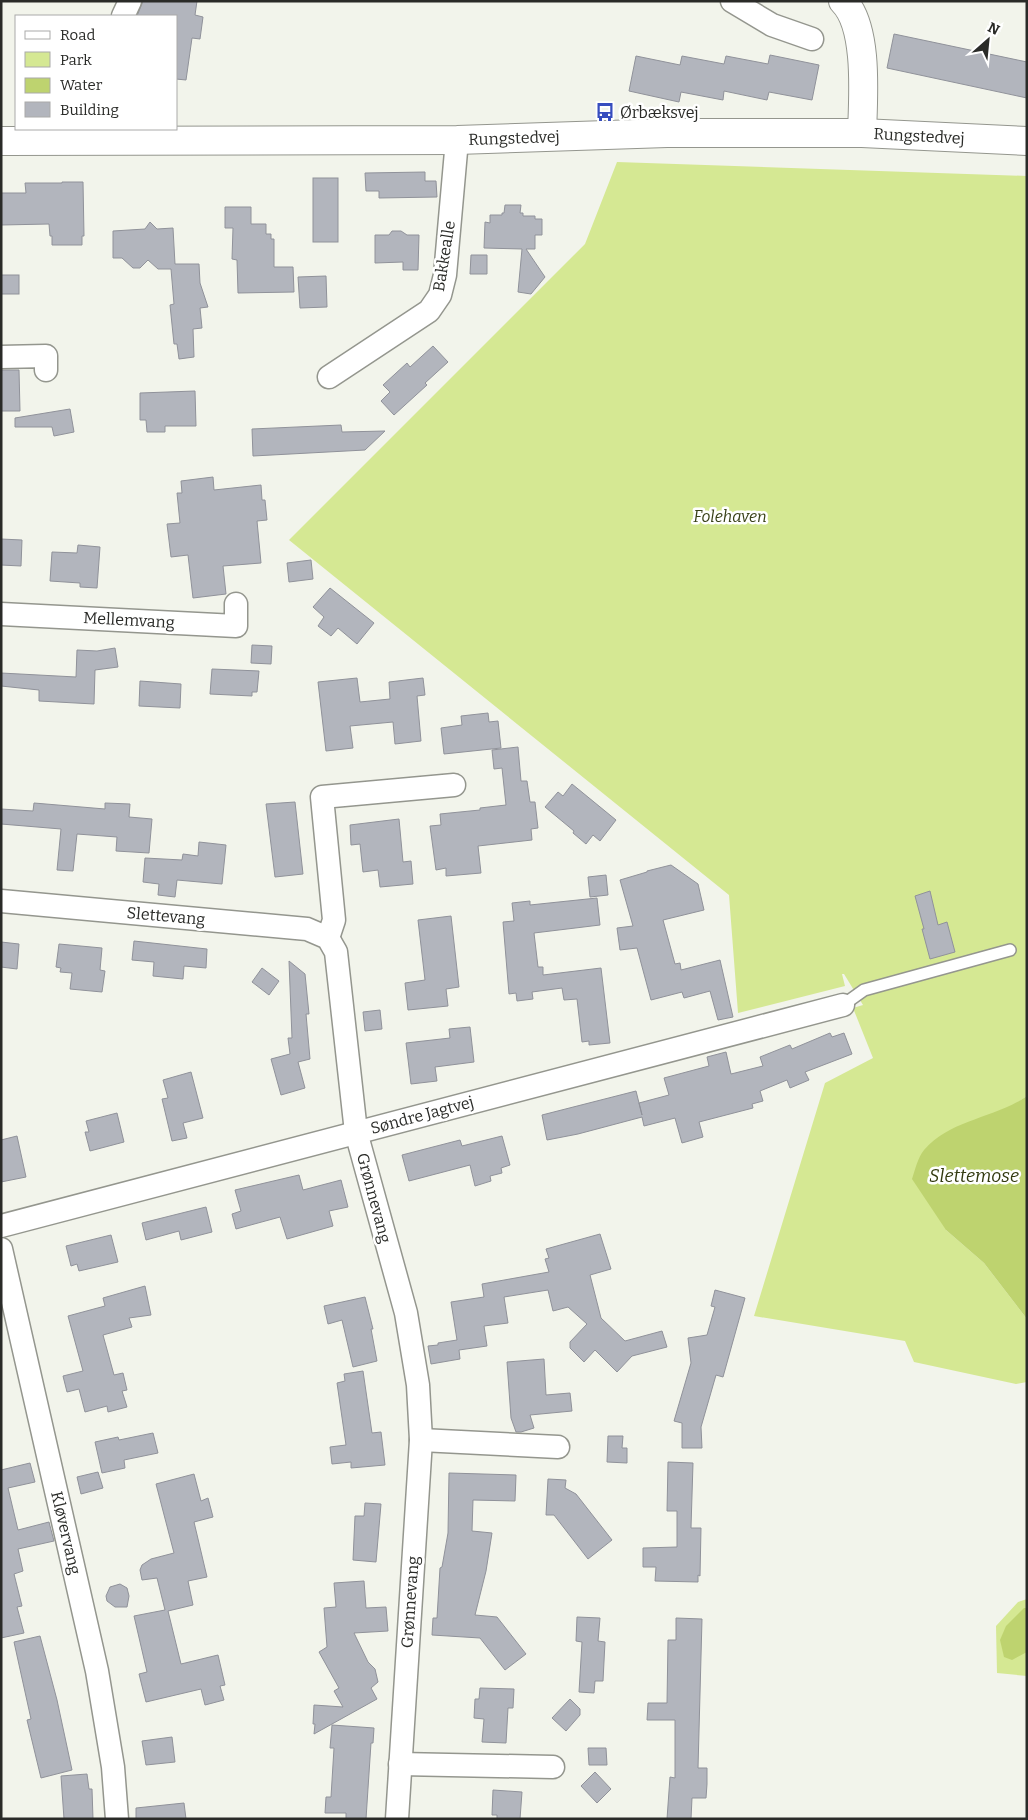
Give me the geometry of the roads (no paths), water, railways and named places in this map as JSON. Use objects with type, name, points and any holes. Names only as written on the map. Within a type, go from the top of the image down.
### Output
[{"type":"main road","points":[[848,2],[858,30],[863,61],[862,133]]},
{"type":"main road","name":"Rungstedvej","points":[[1,141],[74,135],[458,140],[667,133],[862,133],[1027,141]]},
{"type":"street","points":[[124,15],[130,1]]},
{"type":"street","points":[[732,1],[772,25],[812,39]]},
{"type":"street","name":"Bakkealle","points":[[329,377],[429,311],[440,296],[444,275],[458,140]]},
{"type":"street","points":[[1,357],[46,356],[46,370]]},
{"type":"street","name":"Mellemvang","points":[[1,614],[236,626],[236,604]]},
{"type":"street","points":[[356,1132],[336,952],[328,938],[334,920],[322,797],[454,785]]},
{"type":"street","name":"Slettevang","points":[[1,901],[307,929],[328,938]]},
{"type":"street","name":"Søndre Jagtvej","points":[[1,1226],[843,1005]]},
{"type":"street","name":"Grønnevang","points":[[356,1132],[406,1313],[418,1385],[420,1440],[397,1819]]},
{"type":"street","name":"Kløvervang","points":[[1,1249],[97,1671],[113,1767],[117,1819]]},
{"type":"street","points":[[420,1440],[558,1447]]},
{"type":"street","points":[[400,1764],[553,1767]]},
{"type":"lane","points":[[843,1005],[864,990],[1010,950]]},
{"type":"water","name":"Slettemose","points":[[1027,1096],[1027,1319],[984,1263],[946,1230],[912,1179],[922,1153],[935,1140],[960,1125],[1001,1110]]},
{"type":"water","points":[[1024,1608],[1027,1608],[1027,1652],[1012,1660],[1004,1657],[1000,1640],[1006,1626]]},
{"type":"place","name":"Ørbæksvej","points":[[605,112]]},
{"type":"park label","name":"Folehaven","points":[[730,516]]}]
